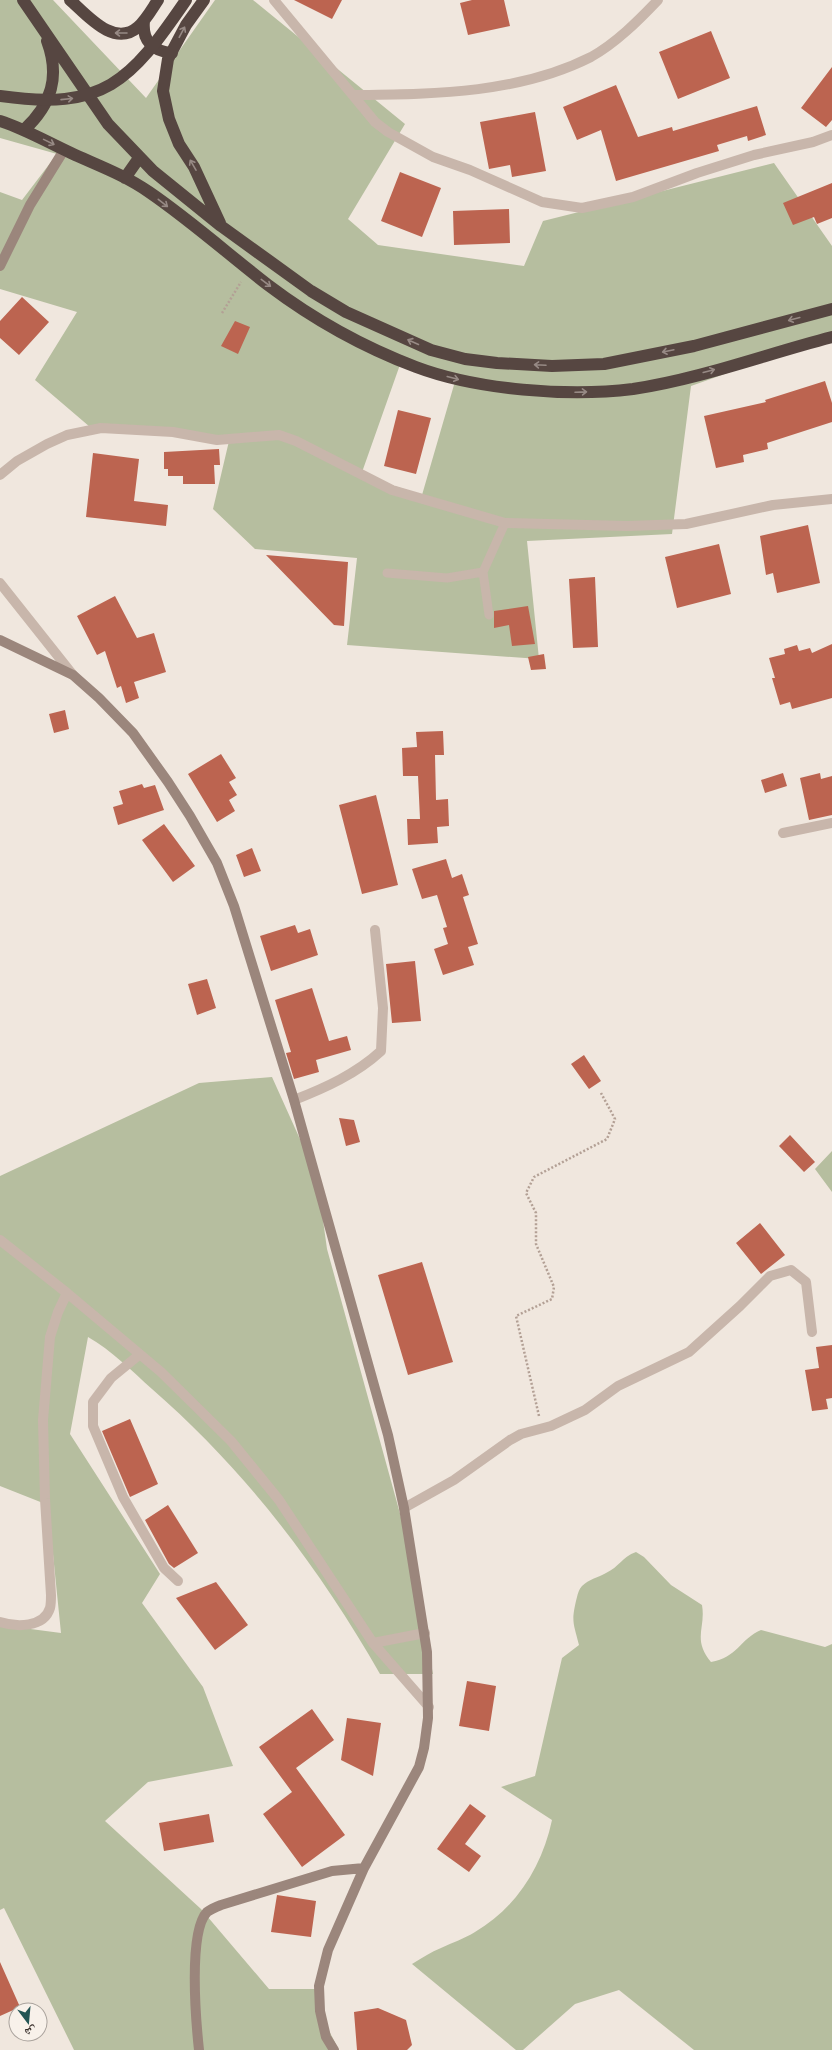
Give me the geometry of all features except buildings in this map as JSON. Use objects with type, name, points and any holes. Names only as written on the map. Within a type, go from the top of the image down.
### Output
[{"type":"highway","points":[[23,0],[108,124],[139,158],[221,226],[279,269],[346,312],[431,350],[465,359],[497,363],[582,365],[638,359],[694,346],[832,309]]},
{"type":"highway","points":[[70,0],[106,30],[119,35],[129,33],[144,20],[158,0]]},
{"type":"highway","points":[[0,96],[32,100],[60,100],[85,96],[105,88],[122,78],[137,65],[186,0]]},
{"type":"highway","points":[[204,0],[186,25],[168,59],[163,91],[169,119],[179,144],[194,167],[221,226]]},
{"type":"highway","points":[[144,20],[143,29],[150,44],[156,49],[172,53]]},
{"type":"highway","points":[[24,130],[43,108],[53,82],[51,53],[42,28]]},
{"type":"highway","points":[[0,121],[24,130],[125,178],[148,191],[248,269],[292,302],[324,323],[355,340],[415,367],[466,381],[533,390],[566,392],[632,389],[705,372],[832,337]]},
{"type":"highway","points":[[125,178],[139,158]]},
{"type":"street","points":[[274,0],[308,43],[375,122],[388,132],[433,157],[470,170],[542,202],[582,208],[633,197],[697,173],[754,156],[813,142],[832,135]]},
{"type":"street","points":[[353,95],[426,93],[496,87],[548,75],[592,56],[633,26],[658,0]]},
{"type":"street","points":[[0,266],[30,205],[64,150]]},
{"type":"street","points":[[0,475],[17,460],[47,444],[67,435],[101,428],[172,432],[217,440],[279,435],[296,441],[392,490],[505,523],[627,526],[686,524],[773,505],[832,499]]},
{"type":"street","points":[[0,583],[73,674],[100,698],[133,733],[190,816],[217,863],[234,906],[294,1100],[388,1435],[404,1508],[425,1633],[429,1707],[424,1748],[418,1767],[364,1868],[328,1950],[319,1986],[320,2011],[326,2037],[334,2050]]},
{"type":"street","points":[[0,640],[73,674]]},
{"type":"street","points":[[783,833],[832,823]]},
{"type":"street","points":[[294,1100],[341,1079],[369,1062],[381,1051],[383,1008],[374,930]]},
{"type":"street","points":[[0,1240],[67,1293],[186,1396],[236,1447],[279,1500],[373,1643],[429,1707]]},
{"type":"street","points":[[404,1508],[454,1480],[520,1434],[542,1429],[585,1410],[618,1386],[689,1352],[740,1306],[770,1276],[791,1270],[806,1282],[812,1332]]},
{"type":"street","points":[[0,1622],[12,1626],[31,1625],[42,1619],[50,1608],[51,1595],[45,1499],[43,1420],[50,1337],[58,1312],[67,1293]]},
{"type":"street","points":[[139,1355],[111,1378],[93,1402],[93,1426],[123,1497],[164,1568],[178,1581]]},
{"type":"street","points":[[373,1643],[425,1633]]},
{"type":"street","points":[[199,2050],[194,2008],[196,1962],[199,1929],[207,1912],[221,1905],[332,1871],[364,1868]]},
{"type":"lane","points":[[489,615],[483,572],[505,523]]},
{"type":"lane","points":[[387,573],[447,578],[483,572]]},
{"type":"path","points":[[222,313],[248,269]]},
{"type":"path","points":[[542,1429],[516,1316],[552,1300],[554,1287],[536,1244],[536,1213],[526,1193],[534,1177],[607,1139],[615,1120],[601,1093]]},
{"type":"green space","points":[[0,0],[53,0],[146,98],[215,0],[253,0],[405,124],[348,219],[378,245],[524,266],[543,221],[774,163],[832,246],[832,336],[691,386],[672,534],[527,541],[539,659],[347,645],[357,558],[255,549],[213,509],[229,441],[90,427],[35,380],[77,312],[0,289],[0,192],[22,200],[57,154],[0,138]],"holes":[[[402,359],[456,378],[422,495],[361,475]]]},
{"type":"green space","points":[[272,1077],[317,1177],[327,1249],[404,1528],[433,1674],[380,1674],[357,1634],[306,1558],[249,1487],[186,1420],[121,1361],[97,1342],[88,1337],[70,1434],[160,1574],[142,1603],[203,1687],[233,1766],[148,1782],[105,1821],[201,1909],[269,1989],[316,1989],[326,2025],[339,2050],[74,2050],[4,1908],[0,1910],[0,1625],[61,1633],[48,1505],[0,1486],[0,1176],[199,1083]]},
{"type":"green space","points":[[832,1151],[832,1192],[815,1169]]},
{"type":"green space","points":[[636,1552],[644,1557],[671,1585],[702,1605],[702,1647],[711,1662],[727,1657],[748,1638],[761,1630],[825,1647],[832,1644],[832,2050],[694,2050],[619,1990],[575,2004],[523,2050],[516,2050],[412,1964],[434,1951],[463,1939],[490,1922],[515,1898],[534,1870],[542,1854],[552,1820],[501,1787],[535,1776],[562,1658],[579,1645],[573,1617],[580,1588],[587,1582],[610,1571],[631,1554]]}]
